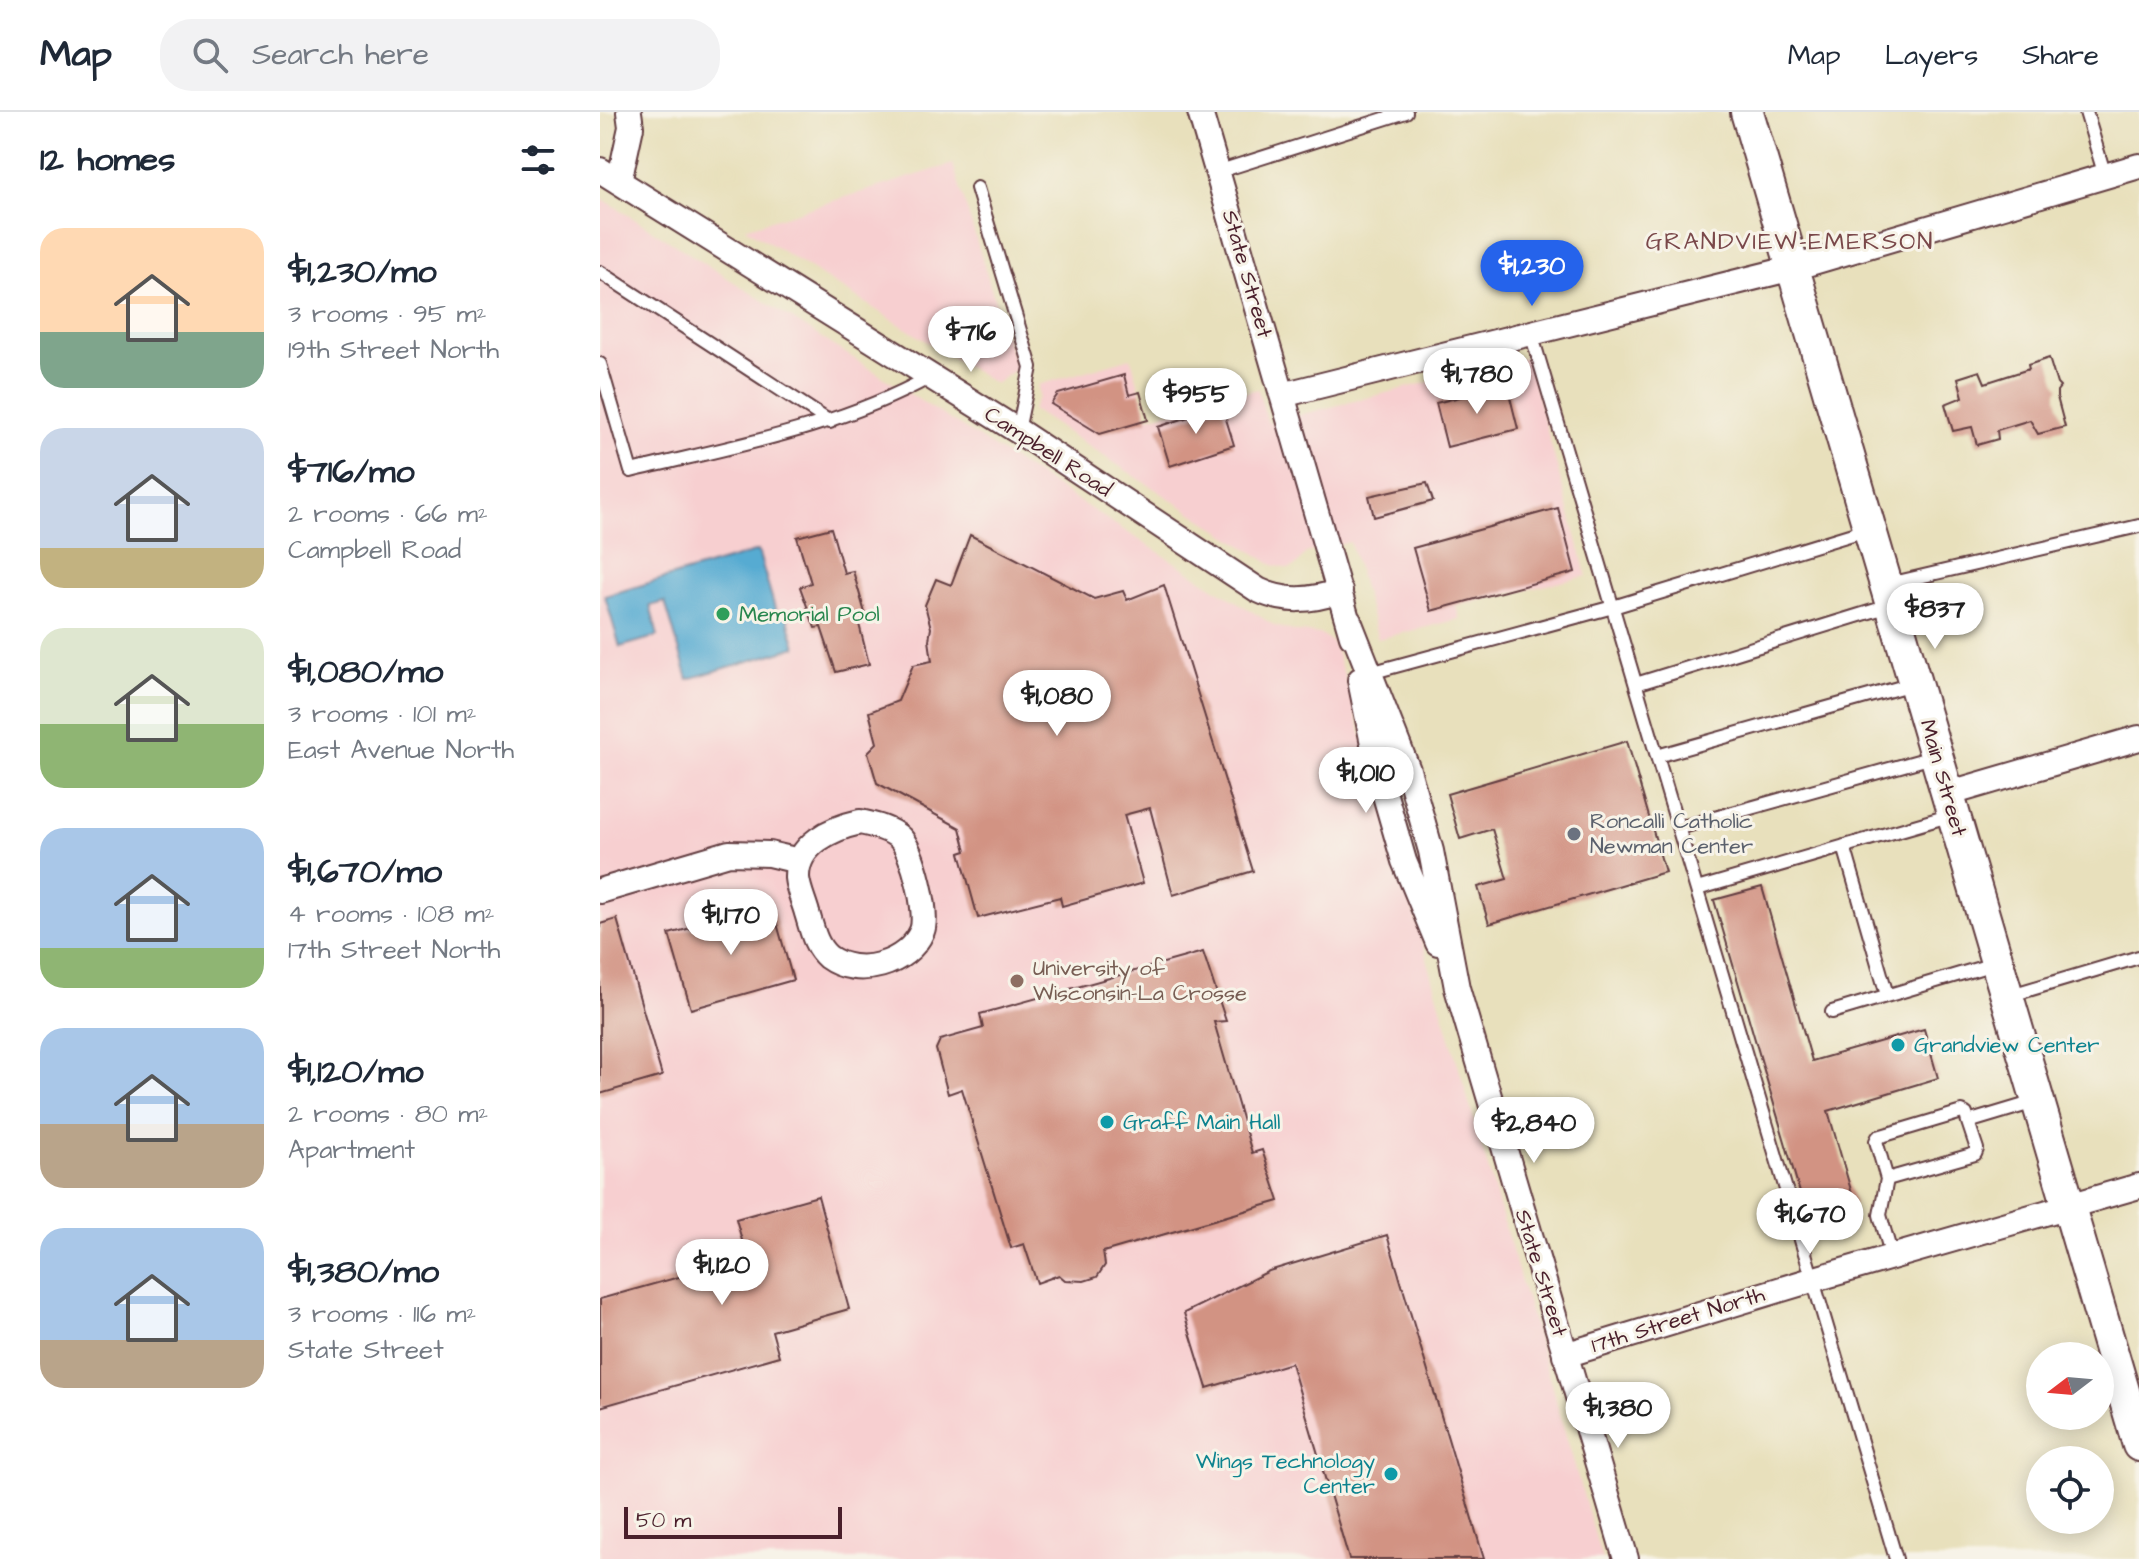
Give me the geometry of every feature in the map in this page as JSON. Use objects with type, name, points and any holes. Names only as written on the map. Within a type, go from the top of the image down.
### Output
[{"type":"street","points":[[610,176],[631,127],[629,112]]},
{"type":"street","name":"State Street","points":[[1200,112],[1349,621],[1408,770],[1431,851],[1457,988],[1626,1559]]},
{"type":"street","name":"Main Street","points":[[1747,112],[2139,1445]]},
{"type":"street","points":[[1282,395],[1793,268],[2139,166]]},
{"type":"street","name":"Campbell Road","points":[[610,176],[1018,431],[1258,590],[1282,600],[1313,598],[1340,591]]},
{"type":"street","name":"State Street","points":[[1349,621],[1380,778],[1404,861],[1457,988]]},
{"type":"street","points":[[1950,804],[2139,738]]},
{"type":"street","points":[[860,822],[882,827],[899,837],[908,850],[924,908],[923,928],[913,948],[899,958],[872,967],[850,965],[829,958],[817,944],[797,879],[799,861],[815,841],[836,828],[860,822]]},
{"type":"street","points":[[600,891],[729,853],[769,854],[799,861]]},
{"type":"street","name":"17th Street North","points":[[1565,1355],[2139,1186]]},
{"type":"lane","points":[[1217,172],[1406,112]]},
{"type":"lane","points":[[2086,112],[2105,176]]},
{"type":"lane","points":[[977,188],[1031,367],[1018,431]]},
{"type":"lane","points":[[600,272],[830,422]]},
{"type":"lane","points":[[1531,333],[1896,1559]]},
{"type":"lane","points":[[600,364],[631,471],[830,422],[899,394],[930,377]]},
{"type":"lane","points":[[1636,684],[1889,595],[2139,526]]},
{"type":"lane","points":[[1370,673],[1613,607],[1869,529]]},
{"type":"lane","points":[[1657,756],[1915,683]]},
{"type":"lane","points":[[1679,828],[1936,756]]},
{"type":"lane","points":[[1697,889],[1844,846],[1950,804]]},
{"type":"lane","points":[[1844,846],[1887,995]]},
{"type":"lane","points":[[2007,996],[2139,957]]},
{"type":"lane","points":[[1832,1012],[1997,963]]},
{"type":"lane","points":[[1968,1122],[2038,1101]]},
{"type":"lane","points":[[1887,1179],[1975,1154],[1977,1149],[1966,1114],[1962,1112],[1878,1137],[1876,1141],[1887,1179],[1880,1215],[1892,1257]]},
{"type":"shaded area","points":[[953,164],[1016,369],[995,384],[745,228]]},
{"type":"shaded area","name":"University of Wisconsin-La Crosse","points":[[600,197],[1275,626],[1321,634],[1333,643],[1602,1559],[600,1559]]},
{"type":"shaded area","points":[[1527,357],[1587,576],[1456,606],[1460,619],[1378,639],[1350,542],[1306,553],[1297,565],[1288,569],[1273,565],[1032,410],[1039,397],[1038,385],[1131,358],[1148,417],[1258,389],[1268,423]]},
{"type":"water","name":"Memorial Pool","points":[[758,551],[777,615],[786,613],[796,647],[688,679],[665,602],[650,606],[658,636],[620,647],[605,596]]},
{"type":"building","points":[[2049,358],[2060,387],[2057,397],[2065,427],[2038,434],[2030,420],[1997,430],[1998,439],[1977,445],[1972,427],[1953,431],[1945,404],[1963,397],[1958,378],[1980,371],[1985,383],[2029,369],[2028,365]]},
{"type":"building","points":[[1124,375],[1129,395],[1140,392],[1148,420],[1100,434],[1051,404],[1058,394]]},
{"type":"building","points":[[1507,385],[1518,429],[1447,447],[1436,403]]},
{"type":"building","points":[[1222,406],[1234,445],[1170,466],[1158,427]]},
{"type":"building","points":[[1427,483],[1433,501],[1374,517],[1369,496]]},
{"type":"building","points":[[1558,508],[1575,572],[1431,611],[1413,548]]},
{"type":"building","points":[[831,528],[844,573],[853,571],[865,613],[857,616],[869,664],[836,672],[821,627],[815,628],[800,587],[811,583],[797,537]]},
{"type":"building","points":[[970,535],[1094,599],[1123,591],[1127,600],[1164,585],[1253,871],[1173,895],[1150,808],[1124,815],[1143,883],[1062,906],[1060,897],[978,918],[960,853],[966,851],[960,828],[877,783],[868,752],[877,743],[869,712],[898,701],[913,665],[932,661],[931,628],[925,605],[936,579],[951,585]]},
{"type":"building","name":"Roncalli Catholic Newman Center","points":[[1627,741],[1665,872],[1489,924],[1478,887],[1507,879],[1492,829],[1460,839],[1447,794]]},
{"type":"building","name":"Grandview Center","points":[[1762,887],[1812,1061],[1924,1029],[1938,1078],[1828,1111],[1855,1204],[1822,1214],[1817,1199],[1803,1203],[1714,900]]},
{"type":"building","points":[[772,906],[793,980],[691,1009],[669,934]]},
{"type":"building","points":[[617,919],[662,1076],[600,1094],[600,924]]},
{"type":"building","name":"Graff Main Hall","points":[[1203,952],[1226,1021],[1214,1022],[1252,1153],[1262,1150],[1279,1201],[1103,1252],[1105,1265],[1097,1277],[1084,1281],[1065,1280],[1059,1275],[1037,1283],[1024,1244],[1011,1248],[962,1089],[948,1094],[936,1049],[940,1040],[983,1028],[980,1014]]},
{"type":"building","points":[[818,1196],[849,1309],[772,1331],[779,1356],[600,1407],[600,1299],[747,1258],[736,1219]]},
{"type":"building","name":"Wings Technology Center","points":[[1387,1235],[1484,1559],[1349,1559],[1291,1363],[1207,1388],[1184,1313],[1269,1271]]},
{"type":"place","name":"Memorial Pool","points":[[723,614]]},
{"type":"place","name":"Roncalli Catholic Newman Center","points":[[1574,834]]},
{"type":"place","name":"University of Wisconsin-La Crosse","points":[[1017,981]]},
{"type":"place","name":"Grandview Center","points":[[1898,1045]]},
{"type":"place","name":"Graff Main Hall","points":[[1107,1122]]},
{"type":"place","name":"Wings Technology Center","points":[[1391,1474]]},
{"type":"district","name":"GRANDVIEW-EMERSON","points":[[1790,242]]}]
